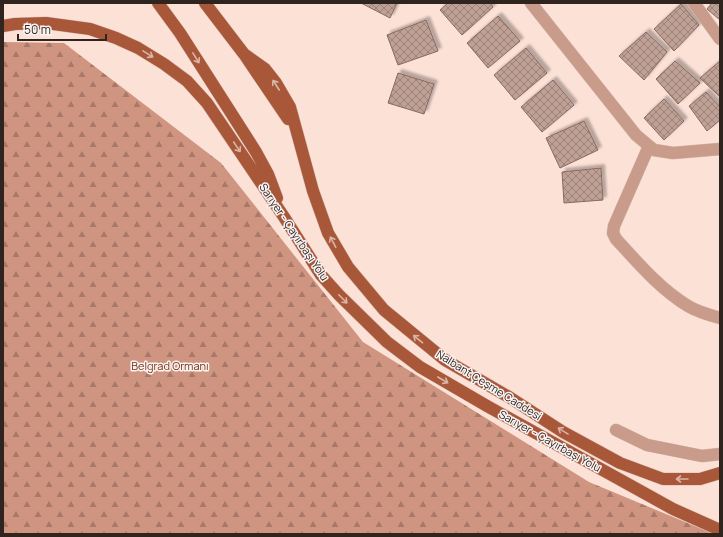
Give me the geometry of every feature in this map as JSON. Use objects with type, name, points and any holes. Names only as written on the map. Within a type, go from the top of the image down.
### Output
[{"type":"main road","points":[[158,3],[180,33],[256,152],[268,174],[284,216]]},
{"type":"main road","name":"Nalbant Çeşme Caddesi","points":[[204,3],[244,54],[298,133],[313,191],[328,233],[348,267],[384,310],[445,360],[509,397],[563,432],[620,463],[663,479],[700,479],[720,473]]},
{"type":"main road","name":"Sarıyer - Çayırbaşı Yolu","points":[[3,26],[46,23],[90,29],[116,38],[138,48],[164,64],[187,81],[207,103],[284,216],[321,275],[339,295],[387,342],[420,367],[494,410],[673,509],[720,530]]},
{"type":"street","points":[[530,3],[636,134],[654,150],[672,153],[720,149]]},
{"type":"street","points":[[694,3],[720,39]]},
{"type":"street","points":[[649,146],[614,226],[613,233],[616,239],[655,280],[688,307],[720,318]]},
{"type":"street","points":[[616,430],[647,445],[702,456],[720,454]]},
{"type":"green space","name":"Belgrad Ormanı","points":[[3,42],[64,43],[221,163],[363,342],[589,482],[714,534],[3,534]]},
{"type":"building","points":[[361,3],[397,3],[390,18]]},
{"type":"building","points":[[448,3],[490,3],[493,7],[462,35],[440,10]]},
{"type":"building","points":[[712,3],[720,3],[720,20],[707,9]]},
{"type":"building","points":[[681,4],[699,25],[674,51],[654,29]]},
{"type":"building","points":[[498,16],[520,41],[488,68],[467,43]]},
{"type":"building","points":[[426,20],[438,51],[398,65],[387,35]]},
{"type":"building","points":[[646,32],[667,52],[644,80],[619,56]]},
{"type":"building","points":[[526,48],[547,73],[515,100],[494,75]]},
{"type":"building","points":[[675,61],[700,83],[678,104],[656,79]]},
{"type":"building","points":[[720,61],[720,97],[700,78]]},
{"type":"building","points":[[398,73],[434,84],[424,114],[388,103]]},
{"type":"building","points":[[553,80],[574,105],[542,132],[521,107]]},
{"type":"building","points":[[706,92],[720,107],[720,120],[707,131],[689,106]]},
{"type":"building","points":[[664,99],[684,121],[664,140],[644,118]]},
{"type":"building","points":[[584,121],[598,150],[560,168],[546,138]]},
{"type":"building","points":[[601,168],[603,200],[564,203],[562,172]]}]
